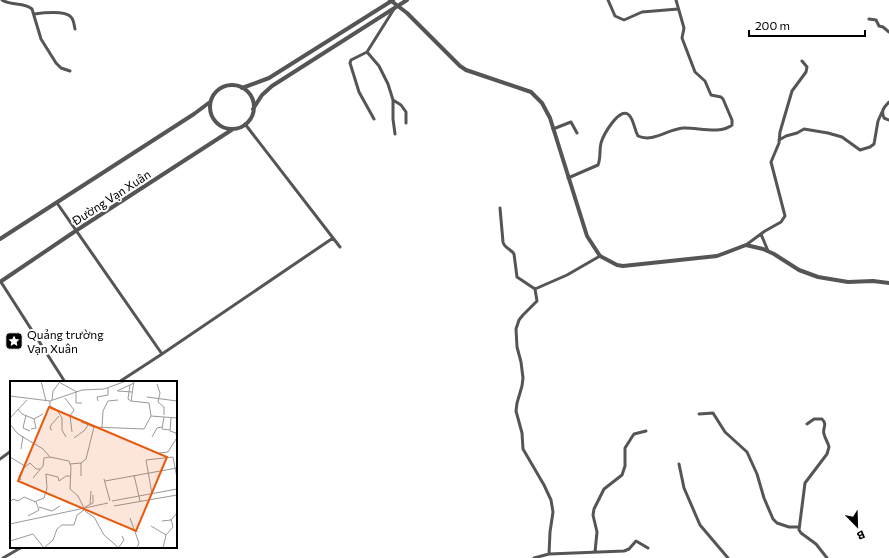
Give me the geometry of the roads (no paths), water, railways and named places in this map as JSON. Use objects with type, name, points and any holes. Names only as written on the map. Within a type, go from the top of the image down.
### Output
[{"type":"street","points":[[2,0],[7,4],[28,6],[32,9],[41,39],[56,63],[61,68],[70,71]]},
{"type":"street","points":[[242,88],[252,101],[253,109],[251,118],[245,124],[233,129],[226,129],[215,122],[211,116],[210,109],[210,102],[213,96],[223,88],[229,86],[242,88],[269,78],[392,0],[460,66],[466,70],[531,92],[542,103],[549,116],[587,236],[600,256],[617,265],[623,266],[717,256],[746,245],[781,222],[785,216],[770,162],[778,146],[780,132],[792,91],[806,72],[807,67],[802,61]]},
{"type":"street","points":[[253,109],[262,95],[272,86],[407,0]]},
{"type":"street","points":[[608,0],[615,16],[622,20],[642,12],[678,9]]},
{"type":"street","points":[[568,178],[598,165],[602,142],[615,119],[622,114],[630,116],[636,133],[644,138],[658,136],[681,128],[706,130],[727,128],[732,125],[732,120],[723,99],[721,97],[711,95],[705,81],[696,72],[682,38],[684,28],[676,0]]},
{"type":"street","points":[[374,119],[359,92],[350,63],[351,60],[367,52],[394,9]]},
{"type":"street","points":[[34,14],[52,12],[67,14],[73,19],[75,29]]},
{"type":"street","points":[[869,18],[876,20],[879,26],[883,27],[889,32]]},
{"type":"street","points":[[367,52],[381,69],[386,79],[393,100],[395,134]]},
{"type":"street","points":[[393,100],[401,105],[406,112],[406,123]]},
{"type":"street","name":"Đường Vạn Xuân","points":[[0,239],[194,114],[210,102]]},
{"type":"street","points":[[779,140],[804,129],[842,137],[860,150],[870,147],[874,144],[878,121],[882,110],[889,102]]},
{"type":"street","points":[[882,112],[884,118],[889,120]]},
{"type":"street","points":[[553,129],[570,122],[577,132]]},
{"type":"street","points":[[245,124],[340,247]]},
{"type":"street","name":"Đường Vạn Xuân","points":[[0,282],[77,230],[233,129]]},
{"type":"street","points":[[57,203],[162,354]]},
{"type":"street","points":[[500,208],[504,246],[514,254],[517,277],[535,288],[537,301],[519,320],[517,325],[517,347],[521,362],[523,382],[516,403],[516,411],[522,430],[523,449],[551,500],[553,512],[549,554]]},
{"type":"street","points":[[761,234],[769,252]]},
{"type":"street","points":[[121,381],[333,238]]},
{"type":"street","points":[[746,245],[763,249],[799,270],[818,278],[848,282],[889,283]]},
{"type":"street","points":[[535,288],[567,275],[600,256]]},
{"type":"street","points":[[0,282],[64,381]]},
{"type":"street","points":[[699,414],[713,413],[725,432],[746,450],[757,474],[773,519],[777,523],[790,527],[799,527]]},
{"type":"street","points":[[807,424],[814,420],[822,419],[825,425],[823,433],[829,447],[826,454],[805,484],[799,527],[801,533],[816,544],[827,558]]},
{"type":"street","points":[[595,552],[597,532],[593,515],[594,509],[604,489],[622,475],[625,466],[625,448],[632,437],[634,434],[646,431]]},
{"type":"street","points":[[0,459],[10,453]]},
{"type":"street","points":[[679,464],[684,488],[700,525],[728,558]]},
{"type":"street","points":[[534,558],[549,554],[626,551],[636,541],[648,548]]},
{"type":"street","points":[[3,558],[20,548]]},
{"type":"place","name":"Quảng trường Vạn Xuân","points":[[14,341]]}]
